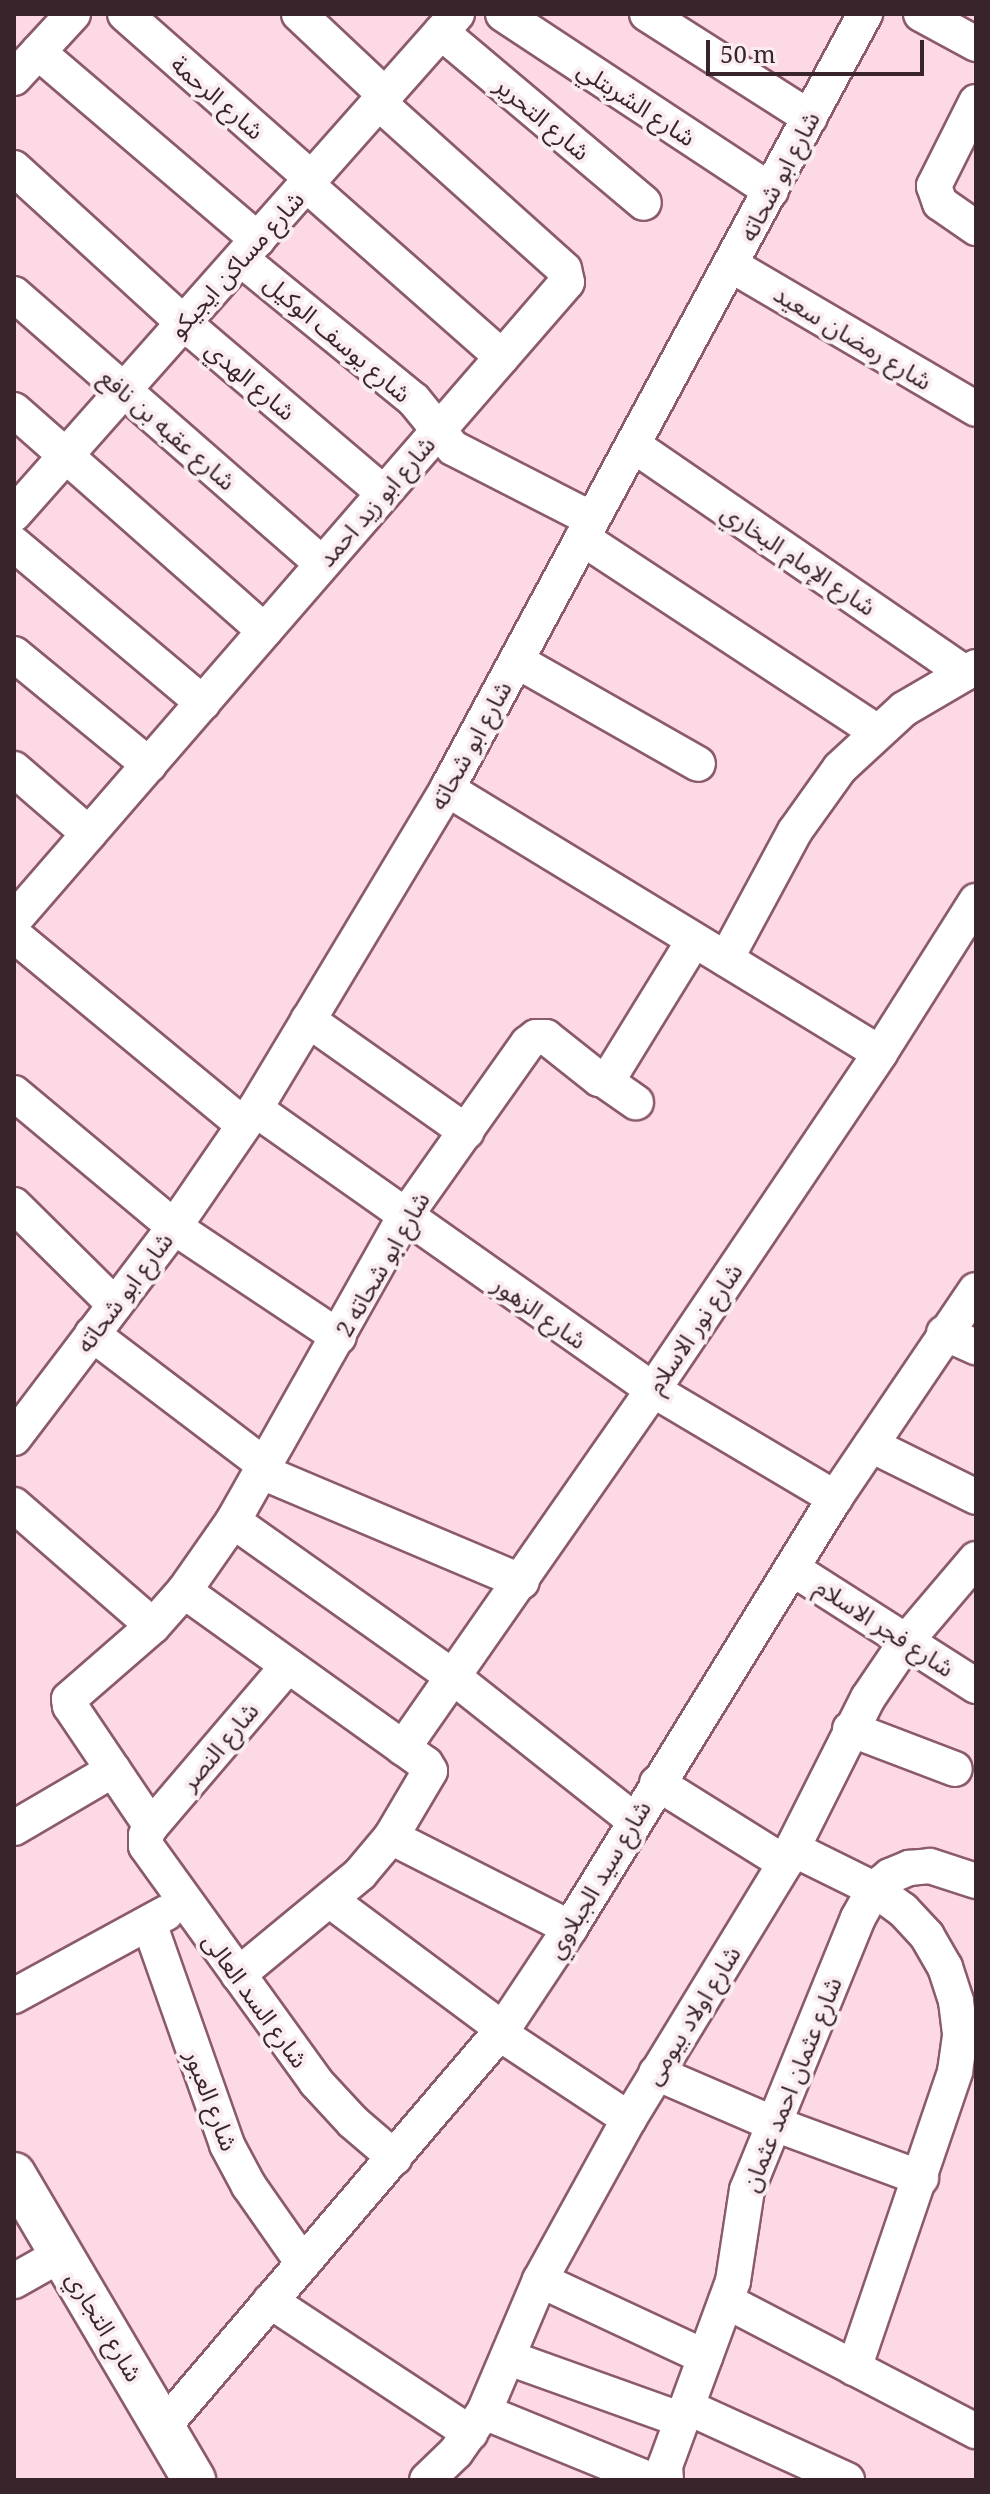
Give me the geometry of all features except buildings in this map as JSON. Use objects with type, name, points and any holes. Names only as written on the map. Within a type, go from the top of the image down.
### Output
[{"type":"street","points":[[23,61],[73,14]]},
{"type":"street","name":"شارع الرحمة","points":[[125,14],[502,357]]},
{"type":"street","points":[[299,14],[382,99]]},
{"type":"street","name":"شارع الشربتلي","points":[[503,14],[771,191]]},
{"type":"street","points":[[647,14],[810,118]]},
{"type":"street","name":"شارع ابو شحاته","points":[[14,1438],[174,1227],[249,1117],[447,789],[865,14]]},
{"type":"street","points":[[921,14],[976,44]]},
{"type":"street","name":"شارع مساكن ايجيكو","points":[[14,514],[382,99],[446,21]]},
{"type":"street","name":"شارع التحرير","points":[[446,21],[644,203]]},
{"type":"street","name":"شارع يوسف الوكيل","points":[[23,61],[250,249],[414,400],[437,431],[465,454],[587,528],[877,732]]},
{"type":"street","name":"شارع ابو زيد احمد","points":[[20,901],[89,834],[567,282],[567,273],[382,99]]},
{"type":"street","points":[[976,102],[934,186],[940,203],[976,228]]},
{"type":"street","name":"شارع الهدي","points":[[14,168],[184,323],[384,493]]},
{"type":"street","name":"شارع رمضان سعيد","points":[[731,265],[976,409]]},
{"type":"street","name":"شارع عقبه بن نافع","points":[[14,294],[321,563]]},
{"type":"street","points":[[14,410],[265,631]]},
{"type":"street","name":"شارع الإمام البخاري","points":[[633,445],[971,670]]},
{"type":"street","points":[[14,544],[203,703]]},
{"type":"street","points":[[14,654],[149,765]]},
{"type":"street","points":[[517,661],[698,764]]},
{"type":"street","points":[[726,959],[809,809],[840,768],[877,732],[934,689],[971,670]]},
{"type":"street","points":[[14,769],[89,834]]},
{"type":"street","points":[[447,789],[880,1053]]},
{"type":"street","name":"شارع نور الاسلام","points":[[403,1748],[522,1582],[653,1390],[880,1053],[976,901]]},
{"type":"street","name":"شارع الزهور","points":[[14,935],[249,1117],[404,1218],[653,1390],[835,1498]]},
{"type":"street","points":[[636,1102],[604,1080],[694,940]]},
{"type":"street","points":[[308,1020],[467,1132]]},
{"type":"street","name":"شارع ابو شحاته 2","points":[[113,1770],[69,1699],[153,1626],[184,1591],[233,1521],[404,1218],[536,1037],[546,1037],[604,1080]]},
{"type":"street","points":[[14,1093],[174,1227],[339,1337]]},
{"type":"street","points":[[14,1205],[115,1305]]},
{"type":"street","name":"شارع سيد الجبلاوي","points":[[164,2426],[501,2031],[570,1928],[835,1498],[976,1290]]},
{"type":"street","points":[[944,1333],[976,1347]]},
{"type":"street","points":[[92,1334],[264,1469],[522,1582]]},
{"type":"street","points":[[871,1445],[976,1497]]},
{"type":"street","points":[[14,1505],[153,1626]]},
{"type":"street","points":[[233,1521],[452,1676],[634,1820]]},
{"type":"street","name":"شارع اولاد بيومى","points":[[441,2476],[477,2422],[509,2358],[540,2280],[629,2119],[789,1856],[850,1729],[908,1639],[976,1559]]},
{"type":"street","name":"شارع فجر الاسلام","points":[[793,1569],[908,1639],[976,1686]]},
{"type":"street","points":[[184,1591],[426,1764],[430,1775],[391,1837],[331,1901],[238,1975]]},
{"type":"street","name":"شارع النصر","points":[[151,1826],[287,1667]]},
{"type":"street","points":[[850,1729],[955,1769]]},
{"type":"street","points":[[16,1824],[113,1770],[151,1826]]},
{"type":"street","points":[[657,1783],[789,1856],[874,1889],[903,1910],[927,1936],[945,1967],[956,2001],[960,2036],[955,2072],[854,2368]]},
{"type":"street","name":"شارع السد العالى","points":[[151,1826],[146,1835],[146,1846],[183,1902],[316,2082],[353,2122],[395,2158]]},
{"type":"street","points":[[391,1837],[570,1928]]},
{"type":"street","points":[[874,1889],[899,1872],[930,1866],[976,1881]]},
{"type":"street","name":"شارع عثمان احمد عثمان","points":[[666,2480],[665,2466],[726,2301],[737,2258],[747,2190],[858,1918],[874,1889]]},
{"type":"street","points":[[331,1901],[501,2031],[629,2119]]},
{"type":"street","points":[[14,1996],[183,1902]]},
{"type":"street","name":"شارع العبور","points":[[149,1923],[227,2145],[249,2186],[303,2263]]},
{"type":"street","points":[[656,2073],[772,2123],[921,2178]]},
{"type":"street","name":"شارع التجاري","points":[[14,2174],[164,2426],[190,2478]]},
{"type":"street","points":[[14,2281],[62,2254]]},
{"type":"street","points":[[540,2280],[705,2357]]},
{"type":"street","points":[[270,2301],[477,2422],[651,2480]]},
{"type":"street","points":[[726,2301],[976,2431]]},
{"type":"street","points":[[509,2358],[684,2414],[847,2480]]}]
